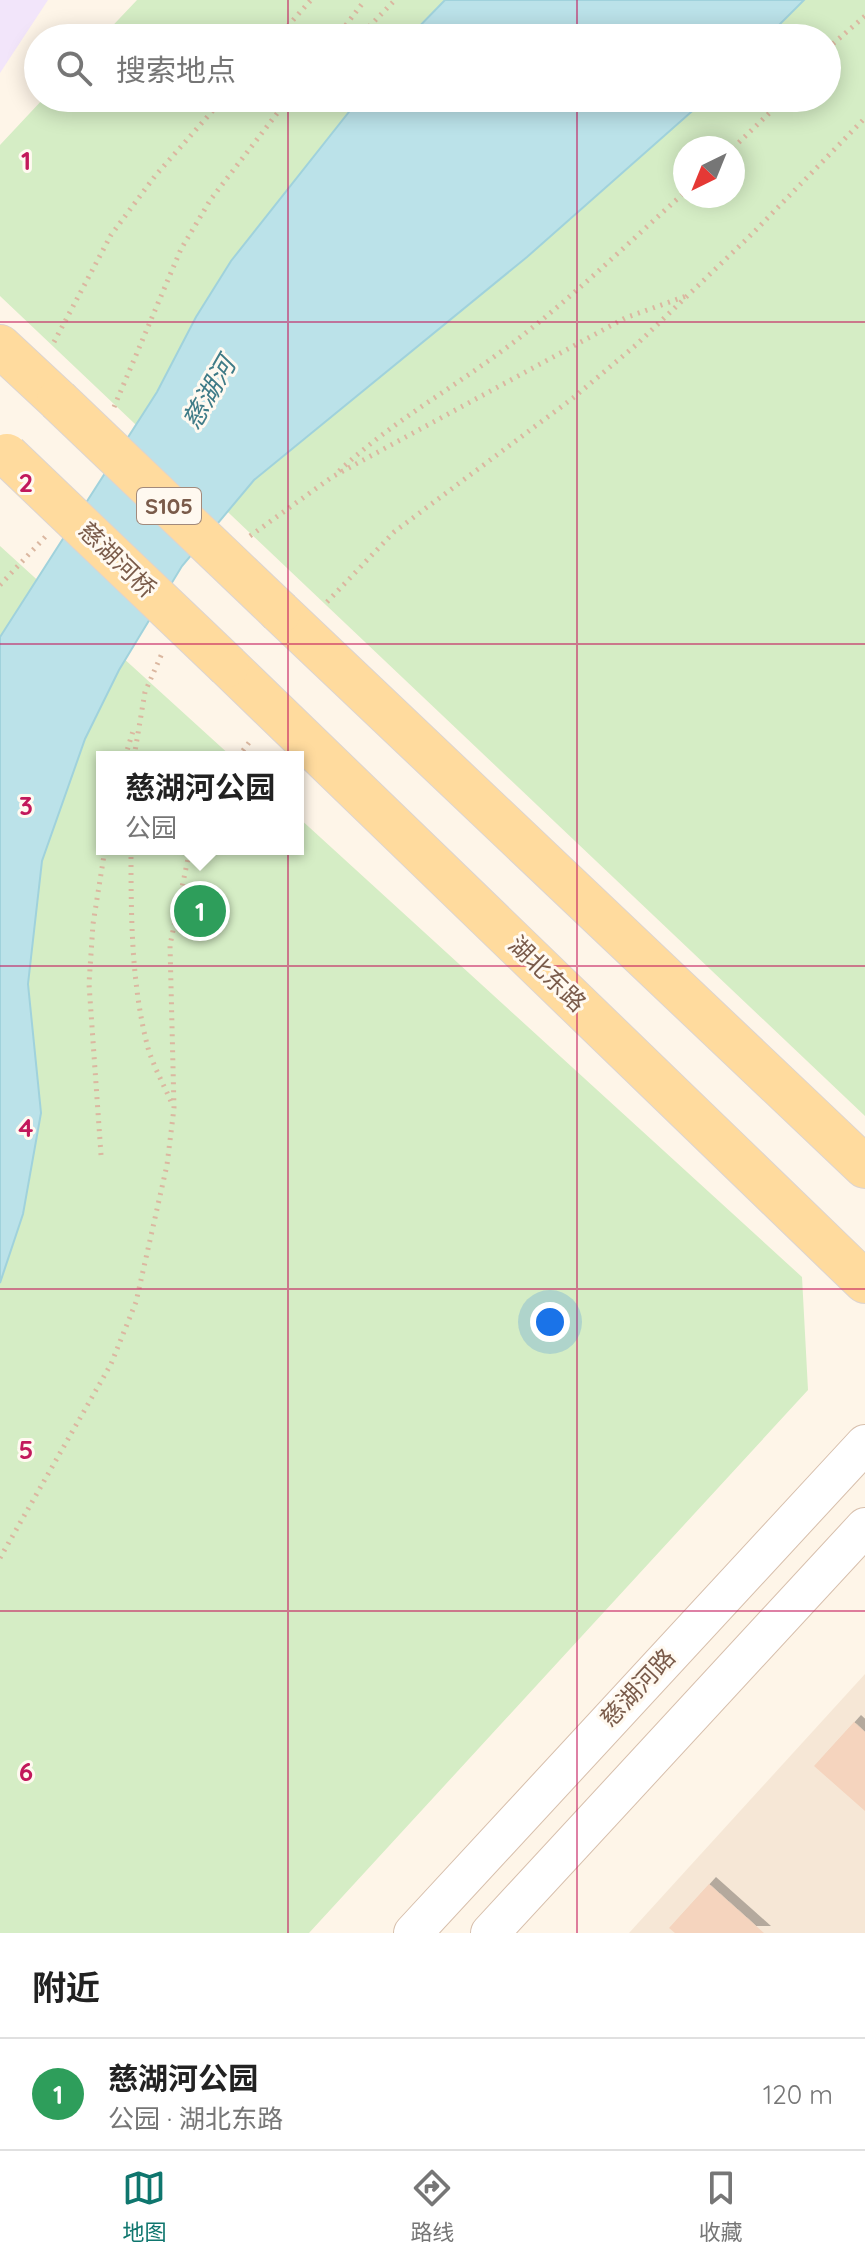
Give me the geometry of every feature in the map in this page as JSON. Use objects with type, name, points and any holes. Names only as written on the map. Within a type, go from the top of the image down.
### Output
[{"type":"main road","name":"S105","points":[[0,346],[865,1167]]},
{"type":"main road","name":"慈湖河桥","points":[[3,452],[228,666]]},
{"type":"main road","name":"湖北东路","points":[[228,666],[865,1282]]},
{"type":"main road","name":"慈湖河路","points":[[413,1933],[865,1444]]},
{"type":"main road","points":[[490,1933],[865,1527]]},
{"type":"path","points":[[290,24],[311,0]]},
{"type":"path","points":[[347,24],[365,0]]},
{"type":"path","points":[[372,24],[395,0]]},
{"type":"path","points":[[841,37],[865,16]]},
{"type":"path","points":[[54,342],[111,235],[155,176],[212,112]]},
{"type":"path","points":[[107,422],[181,249],[211,199],[278,112]]},
{"type":"path","points":[[745,136],[770,112]]},
{"type":"path","points":[[327,602],[394,532],[573,398],[689,295],[865,118]]},
{"type":"path","points":[[332,477],[373,439],[505,349],[559,306],[673,203]]},
{"type":"path","points":[[240,545],[262,525],[332,477],[625,318],[689,295]]},
{"type":"path","points":[[0,585],[49,533]]},
{"type":"path","points":[[127,751],[145,692],[167,642]]},
{"type":"path","points":[[135,751],[145,692]]},
{"type":"path","points":[[243,751],[251,740]]},
{"type":"path","points":[[101,1155],[89,984],[93,924],[104,855]]},
{"type":"path","points":[[131,855],[131,913],[138,988],[149,1050],[174,1108]]},
{"type":"path","points":[[0,1558],[111,1364],[136,1302],[167,1165],[174,1108],[170,945],[189,855]]},
{"type":"shaded area","points":[[0,0],[48,0],[32,24],[24,24],[24,36],[0,73]]},
{"type":"shaded area","points":[[865,1674],[865,1933],[629,1933]]},
{"type":"green space","points":[[137,0],[865,0],[865,1116],[0,296],[0,145],[31,112],[841,112],[841,24],[114,24]]},
{"type":"green space","points":[[0,546],[225,751],[96,751],[96,855],[304,855],[304,822],[802,1277],[808,1390],[309,1933],[0,1933]]},
{"type":"water","points":[[445,0],[804,0],[780,24],[422,24]]},
{"type":"water","name":"慈湖河","points":[[349,112],[691,112],[527,257],[254,480],[182,566],[119,670],[85,739],[42,861],[28,984],[41,1113],[23,1214],[0,1283],[0,637],[157,392],[196,317],[231,261]]},
{"type":"building","points":[[854,1722],[865,1732],[865,1811],[814,1766]]},
{"type":"building","points":[[709,1884],[764,1933],[675,1933],[669,1928]]},
{"type":"place","name":"慈湖河公园","points":[[200,911]]}]
